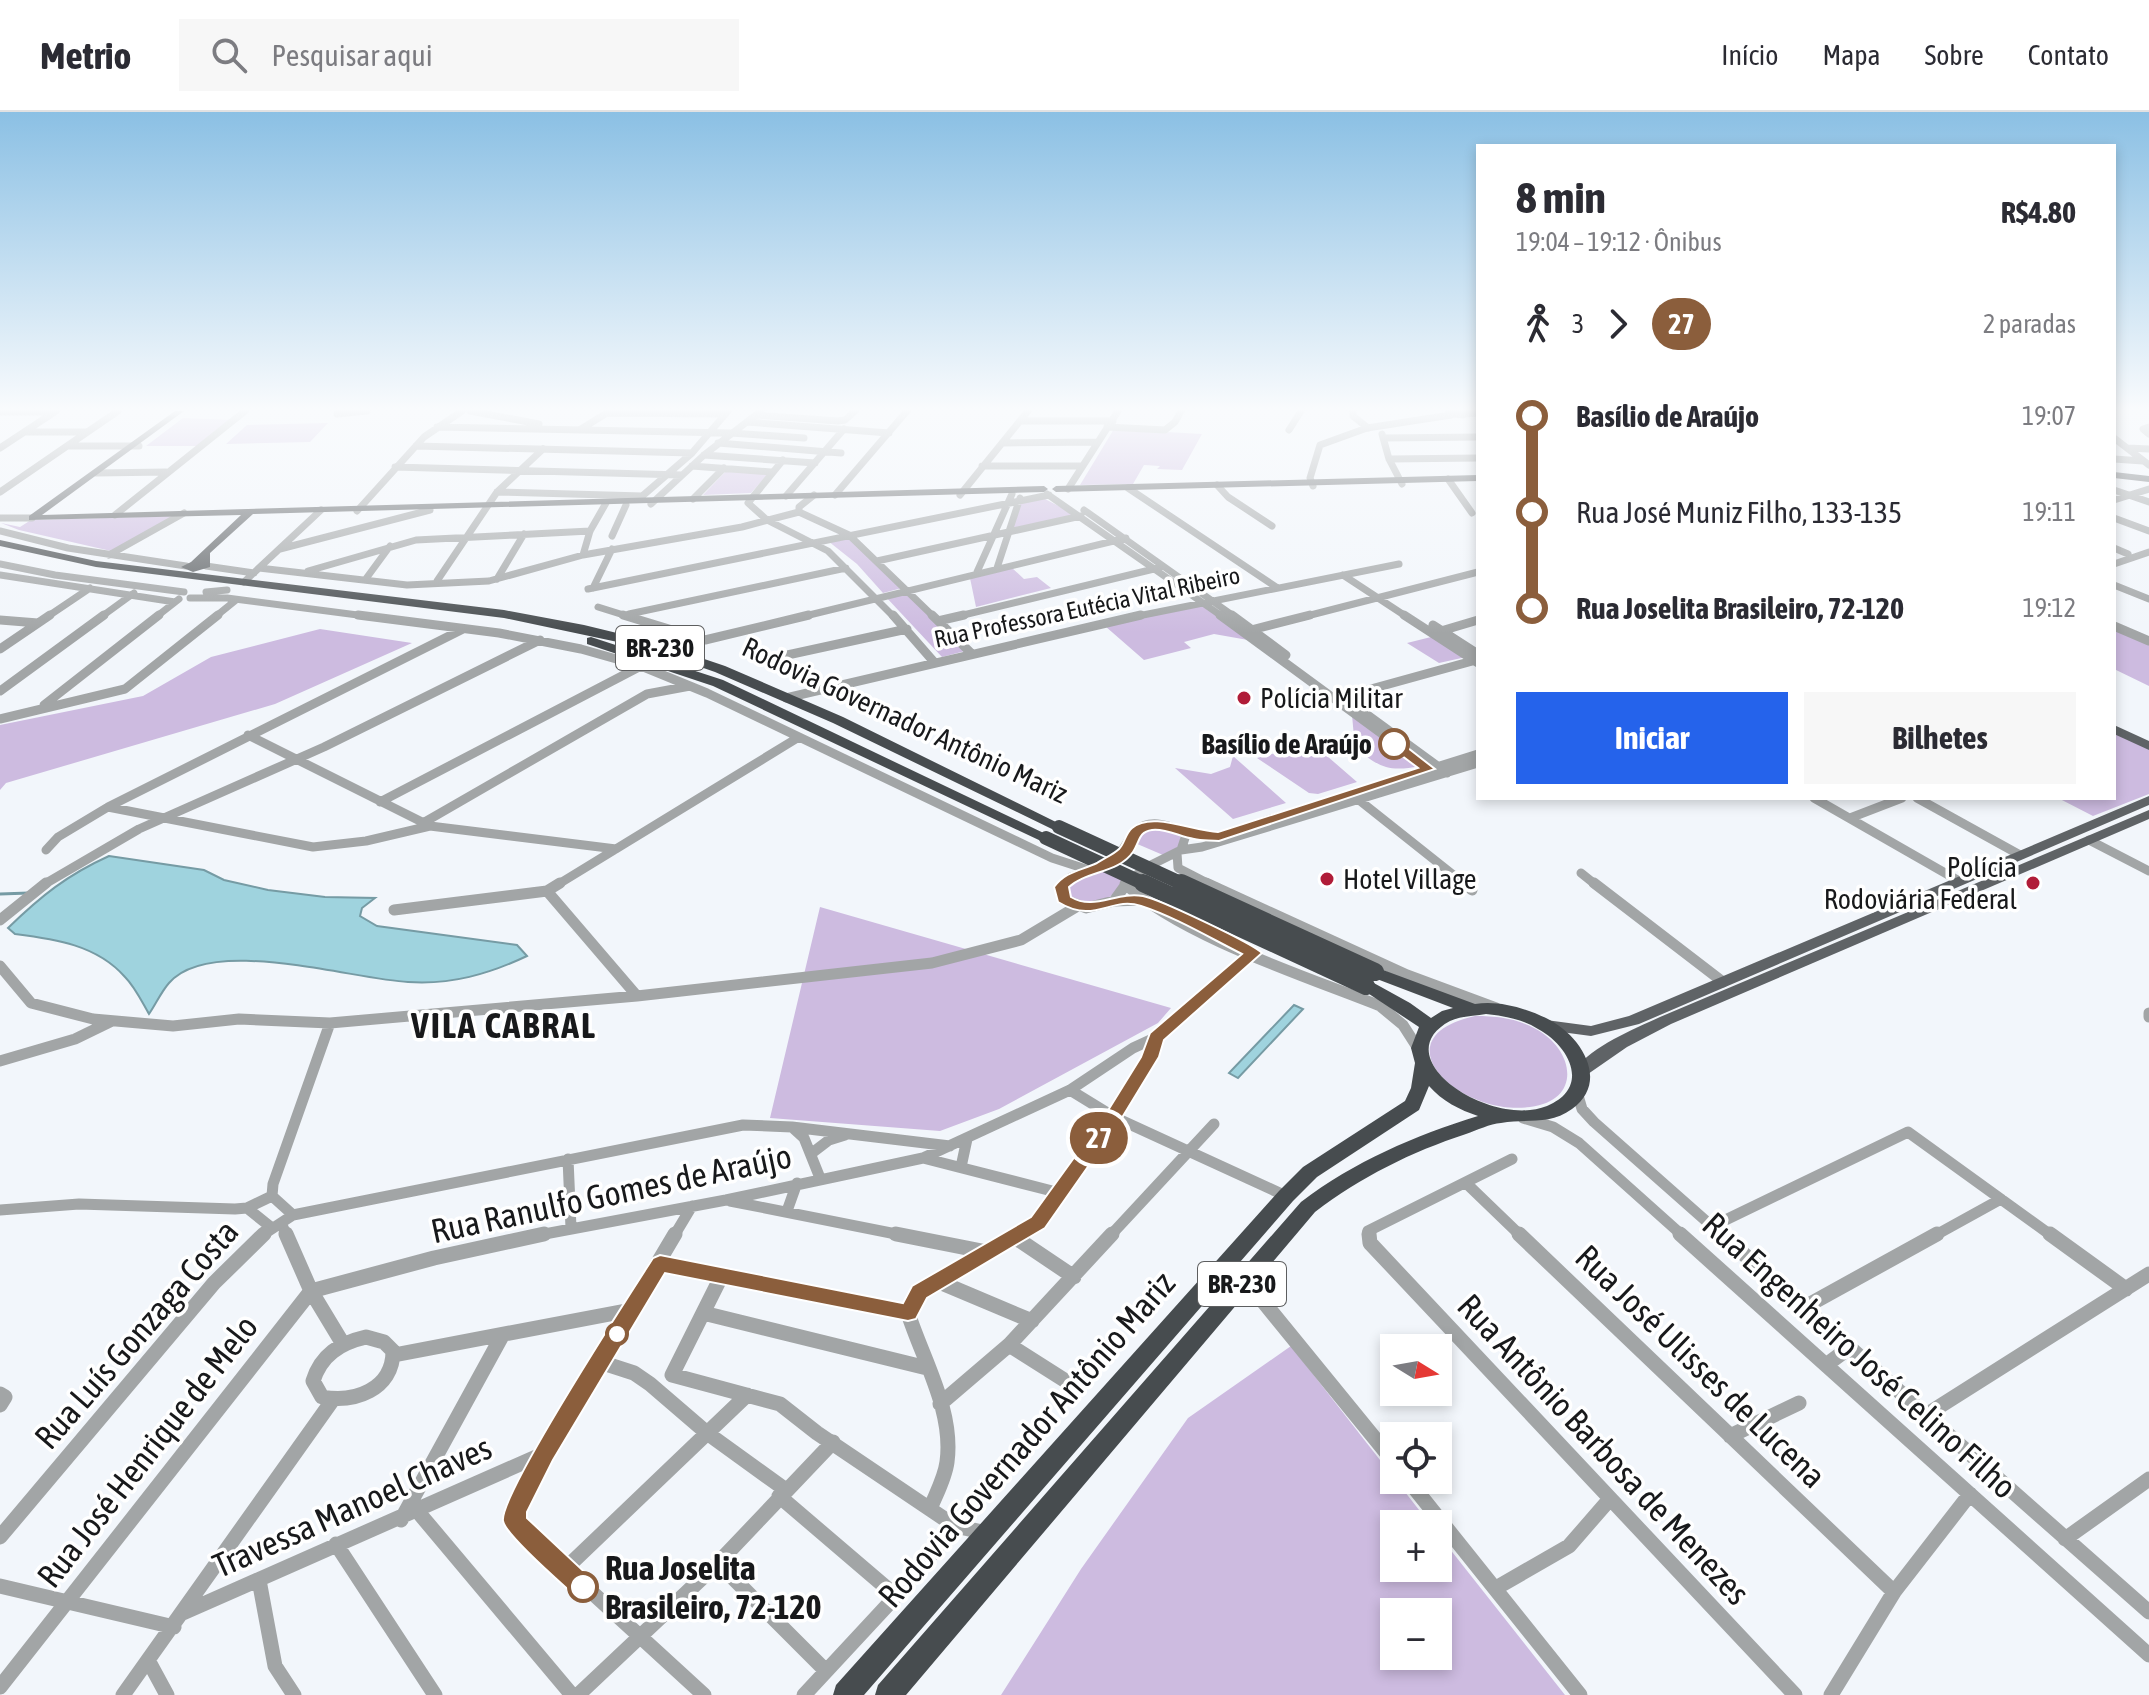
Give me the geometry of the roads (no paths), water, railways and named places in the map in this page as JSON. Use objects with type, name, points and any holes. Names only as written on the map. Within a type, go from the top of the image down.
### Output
[{"type":"highway","name":"Rodovia Governador Antônio Mariz","points":[[0,543],[59,558],[152,570],[199,565],[584,629],[691,659],[838,720],[1052,832]]},
{"type":"highway","name":"Rodovia Governador Antônio Mariz","points":[[0,553],[227,596],[438,615],[527,628],[612,647],[718,683],[1371,979],[1471,1009]]},
{"type":"highway","points":[[152,570],[199,565]]},
{"type":"highway","name":"Rodovia Governador Antônio Mariz","points":[[1371,979],[1430,1026]]},
{"type":"highway","points":[[1502,1010],[1546,1025],[1570,1046],[1582,1070],[1577,1092],[1564,1105],[1545,1114],[1511,1117],[1475,1110],[1451,1098],[1434,1084],[1421,1058],[1422,1037],[1430,1026],[1455,1012],[1502,1010]]},
{"type":"highway","name":"Rodovia Governador Antônio Mariz","points":[[846,1695],[1286,1196],[1310,1172],[1344,1148],[1405,1112],[1417,1097],[1421,1058]]},
{"type":"highway","name":"Rodovia Governador Antônio Mariz","points":[[888,1695],[1308,1207],[1363,1167],[1408,1148],[1511,1117]]},
{"type":"main road","points":[[37,518],[83,485]]},
{"type":"main road","points":[[37,518],[430,510],[786,496],[1285,485]]},
{"type":"main road","points":[[642,501],[961,493],[1015,498],[1068,489],[1129,489]]},
{"type":"main road","points":[[356,510],[485,508]]},
{"type":"main road","points":[[199,565],[253,512]]},
{"type":"main road","points":[[2116,728],[2149,743]]},
{"type":"main road","points":[[1546,1025],[1568,1029],[1607,1029],[2149,800]]},
{"type":"main road","points":[[1582,1070],[1624,1042],[1715,1000],[2149,814]]},
{"type":"street","points":[[115,515],[151,485]]},
{"type":"street","points":[[356,510],[379,485]]},
{"type":"street","points":[[437,581],[504,485]]},
{"type":"street","points":[[612,536],[658,485]]},
{"type":"street","points":[[497,492],[642,501],[667,485]]},
{"type":"street","points":[[693,499],[707,485]]},
{"type":"street","points":[[761,485],[749,499],[767,520],[817,543],[877,597],[934,662]]},
{"type":"street","points":[[786,496],[796,485]]},
{"type":"street","points":[[835,495],[844,485]]},
{"type":"street","points":[[961,493],[967,485]]},
{"type":"street","points":[[1068,489],[1071,485]]},
{"type":"street","points":[[1452,485],[1472,513]]},
{"type":"street","points":[[1218,487],[1272,526]]},
{"type":"street","points":[[1129,489],[1276,587]]},
{"type":"street","points":[[2116,499],[2149,489]]},
{"type":"street","points":[[2116,491],[2149,502]]},
{"type":"street","points":[[1050,492],[1201,601],[1342,697],[1438,771]]},
{"type":"street","points":[[1050,492],[1126,538],[1211,599],[1250,632],[1438,771]]},
{"type":"street","points":[[799,512],[799,507],[812,497]]},
{"type":"street","points":[[997,568],[1015,498]]},
{"type":"street","points":[[612,549],[590,588],[817,543],[1015,498]]},
{"type":"street","points":[[977,572],[991,536],[1015,498]]},
{"type":"street","points":[[583,555],[590,531],[605,504]]},
{"type":"street","points":[[252,574],[321,510]]},
{"type":"street","points":[[280,549],[430,510]]},
{"type":"street","points":[[252,574],[302,572],[413,585],[497,579],[583,555],[799,512],[849,535],[971,653]]},
{"type":"street","points":[[108,555],[182,514]]},
{"type":"street","points":[[877,561],[1081,516]]},
{"type":"street","points":[[0,518],[37,518]]},
{"type":"street","points":[[2116,519],[2149,531]]},
{"type":"street","points":[[0,531],[108,555],[199,565]]},
{"type":"street","points":[[302,572],[416,540],[590,531]]},
{"type":"street","points":[[497,579],[524,534]]},
{"type":"street","points":[[598,607],[699,639],[712,639],[1126,538]]},
{"type":"street","points":[[365,580],[390,546]]},
{"type":"street","points":[[2116,549],[2149,562]]},
{"type":"street","points":[[2116,560],[2149,550]]},
{"type":"street","points":[[0,564],[184,596]]},
{"type":"street","name":"Rua Professora Eutécia Vital Ribeiro","points":[[786,698],[1201,601],[1399,564]]},
{"type":"street","points":[[938,621],[1164,566]]},
{"type":"street","points":[[0,575],[13,568]]},
{"type":"street","points":[[624,616],[846,568]]},
{"type":"street","points":[[1347,574],[1476,658]]},
{"type":"street","points":[[0,575],[131,594],[227,596]]},
{"type":"street","points":[[1250,632],[1476,575]]},
{"type":"street","points":[[2116,586],[2149,599]]},
{"type":"street","points":[[2,644],[87,587]]},
{"type":"street","points":[[0,691],[141,587]]},
{"type":"street","points":[[39,709],[184,596]]},
{"type":"street","points":[[0,719],[125,689],[227,596]]},
{"type":"street","name":"BR-230","points":[[227,596],[540,640],[641,666]]},
{"type":"street","points":[[0,620],[35,622]]},
{"type":"street","points":[[1438,632],[1476,621]]},
{"type":"street","points":[[2116,627],[2149,641]]},
{"type":"street","points":[[46,850],[66,831],[108,807],[464,628]]},
{"type":"street","points":[[769,659],[907,629]]},
{"type":"street","points":[[0,920],[66,867],[298,759],[540,640]]},
{"type":"street","points":[[1342,697],[1476,659]]},
{"type":"street","points":[[380,802],[641,666],[691,686],[1052,858],[1092,871]]},
{"type":"street","points":[[647,694],[663,674]]},
{"type":"street","points":[[108,807],[313,847],[366,841],[427,824],[647,694],[691,686]]},
{"type":"street","points":[[248,735],[427,824],[616,849]]},
{"type":"street","points":[[394,910],[547,891],[799,737]]},
{"type":"street","points":[[1141,900],[1114,901],[1095,908],[1076,907],[1063,899],[1060,893],[1061,887],[1071,877],[1092,871],[1126,851],[1133,834],[1142,827],[1161,825],[1207,837],[1239,833],[1359,800],[1476,755]]},
{"type":"street","points":[[1114,901],[1129,876],[1150,863],[1438,771],[1476,763]]},
{"type":"street","points":[[1359,800],[1472,890]]},
{"type":"street","points":[[1818,800],[1959,881]]},
{"type":"street","points":[[1850,818],[1897,800]]},
{"type":"street","points":[[1921,800],[2024,853]]},
{"type":"street","points":[[1933,800],[1957,816]]},
{"type":"street","points":[[1183,831],[1186,841],[1179,852],[1178,868],[1187,874],[1407,975],[1502,1010]]},
{"type":"street","points":[[2089,840],[2149,871]]},
{"type":"street","points":[[1052,858],[1071,877]]},
{"type":"street","points":[[1581,873],[1723,982]]},
{"type":"street","points":[[1125,884],[1141,900],[1253,953],[1388,1011],[1403,1025],[1421,1058]]},
{"type":"street","points":[[547,891],[637,996]]},
{"type":"street","points":[[0,966],[31,1003],[42,1008],[112,1021],[173,1026],[249,1019],[330,1023],[637,996],[932,963],[1021,940],[1076,907]]},
{"type":"street","points":[[923,1158],[1070,1090],[1133,1048],[1157,1037],[1253,953]]},
{"type":"street","points":[[0,1061],[75,1039],[112,1021]]},
{"type":"street","points":[[330,1023],[273,1184],[272,1196],[311,1291],[343,1344]]},
{"type":"street","points":[[930,1509],[947,1463],[948,1445],[940,1404],[908,1313],[919,1292],[1016,1238],[1043,1218],[1114,1117],[1150,1057],[1157,1037]]},
{"type":"street","points":[[1070,1090],[1114,1117],[1286,1196]]},
{"type":"street","name":"Rua Engenheiro José Celino Filho","points":[[1577,1092],[1582,1109],[1594,1122],[2149,1612]]},
{"type":"street","name":"Rua Engenheiro José Celino Filho","points":[[1511,1117],[1553,1127],[1579,1143],[2149,1655]]},
{"type":"street","points":[[940,1404],[1009,1345],[1214,1124]]},
{"type":"street","points":[[0,1210],[79,1204],[247,1208],[282,1222],[568,1159],[743,1125],[792,1127],[950,1146]]},
{"type":"street","points":[[792,1127],[804,1138],[820,1178]]},
{"type":"street","points":[[1713,1226],[1908,1132],[2126,1289]]},
{"type":"street","points":[[812,1153],[829,1140],[855,1134]]},
{"type":"street","points":[[961,1167],[967,1139]]},
{"type":"street","points":[[923,1158],[925,1143]]},
{"type":"street","name":"Rua Ranulfo Gomes de Araújo","points":[[311,1291],[434,1258],[571,1228],[726,1200],[923,1158],[1060,1193]]},
{"type":"street","points":[[568,1159],[571,1228]]},
{"type":"street","points":[[1466,1183],[1512,1159]]},
{"type":"street","points":[[787,1211],[797,1183]]},
{"type":"street","name":"Rua Antônio Barbosa de Menezes","points":[[1466,1183],[1368,1231],[1370,1243],[1795,1695]]},
{"type":"street","name":"Rua José Ulisses de Lucena","points":[[1466,1183],[1894,1592]]},
{"type":"street","points":[[247,1208],[272,1196]]},
{"type":"street","points":[[1803,1308],[2001,1199]]},
{"type":"street","points":[[726,1200],[987,1252]]},
{"type":"street","name":"Travessa Manoel Chaves","points":[[564,1570],[515,1522],[515,1512],[545,1453],[692,1206]]},
{"type":"street","name":"Rua Luís Gonzaga Costa","points":[[0,1537],[214,1283],[249,1246],[282,1222]]},
{"type":"street","points":[[1016,1238],[1074,1277]]},
{"type":"street","points":[[660,1263],[908,1313]]},
{"type":"street","points":[[1926,1415],[2149,1274]]},
{"type":"street","points":[[721,1277],[672,1375],[780,1404],[955,1526],[989,1533]]},
{"type":"street","points":[[937,1281],[1032,1321]]},
{"type":"street","name":"Rua José Henrique de Melo","points":[[0,1687],[311,1291]]},
{"type":"street","points":[[1262,1300],[1380,1445]]},
{"type":"street","points":[[394,1355],[631,1310]]},
{"type":"street","points":[[703,1313],[927,1368]]},
{"type":"street","points":[[400,1521],[502,1336]]},
{"type":"street","points":[[377,1338],[386,1342],[394,1355],[394,1365],[380,1385],[357,1399],[332,1401],[316,1390],[313,1381],[322,1360],[343,1344],[355,1339],[377,1338]]},
{"type":"street","points":[[1009,1345],[1069,1383]]},
{"type":"street","points":[[1826,1365],[1849,1348]]},
{"type":"street","points":[[600,1362],[634,1373],[686,1412],[707,1433],[783,1493],[896,1596]]},
{"type":"street","points":[[704,1695],[564,1570],[747,1395]]},
{"type":"street","points":[[129,1691],[332,1401]]},
{"type":"street","points":[[1730,1436],[1799,1403]]},
{"type":"street","points":[[578,1695],[718,1563],[833,1442]]},
{"type":"street","name":"Travessa Manoel Chaves","points":[[179,1620],[336,1544],[419,1513],[545,1453]]},
{"type":"street","points":[[2065,1539],[2149,1479]]},
{"type":"street","points":[[1419,1494],[1580,1695]]},
{"type":"street","points":[[1831,1695],[1894,1592],[1970,1494]]},
{"type":"street","points":[[1496,1588],[1569,1546],[1609,1500]]},
{"type":"street","points":[[419,1513],[572,1695]]},
{"type":"street","points":[[804,1695],[896,1596],[955,1526]]},
{"type":"street","points":[[336,1544],[435,1695]]},
{"type":"street","points":[[718,1563],[825,1670]]},
{"type":"street","points":[[259,1580],[275,1666],[294,1695]]},
{"type":"street","points":[[0,1586],[66,1602],[179,1620]]},
{"type":"street","points":[[148,1660],[167,1695]]},
{"type":"water","points":[[109,856],[204,870],[224,880],[268,890],[325,897],[375,898],[362,908],[360,916],[377,926],[517,945],[527,956],[469,977],[439,982],[383,979],[282,963],[216,962],[189,969],[169,983],[149,1014],[129,981],[102,957],[60,941],[15,934],[8,928],[55,887]]},
{"type":"water","points":[[1294,1005],[1303,1009],[1238,1078],[1229,1073]]},
{"type":"waterway","points":[[0,894],[29,893]]},
{"type":"place","name":"Polícia Militar","points":[[1244,698]]},
{"type":"place","name":"Basílio de Araújo","points":[[1394,744]]},
{"type":"place","name":"Hotel Village","points":[[1327,879]]},
{"type":"place","name":"Polícia Rodoviária Federal","points":[[2033,883]]},
{"type":"place","name":"Rua Joselita Brasileiro, 72-120","points":[[583,1587]]},
{"type":"district","name":"VILA CABRAL","points":[[504,1025]]}]
